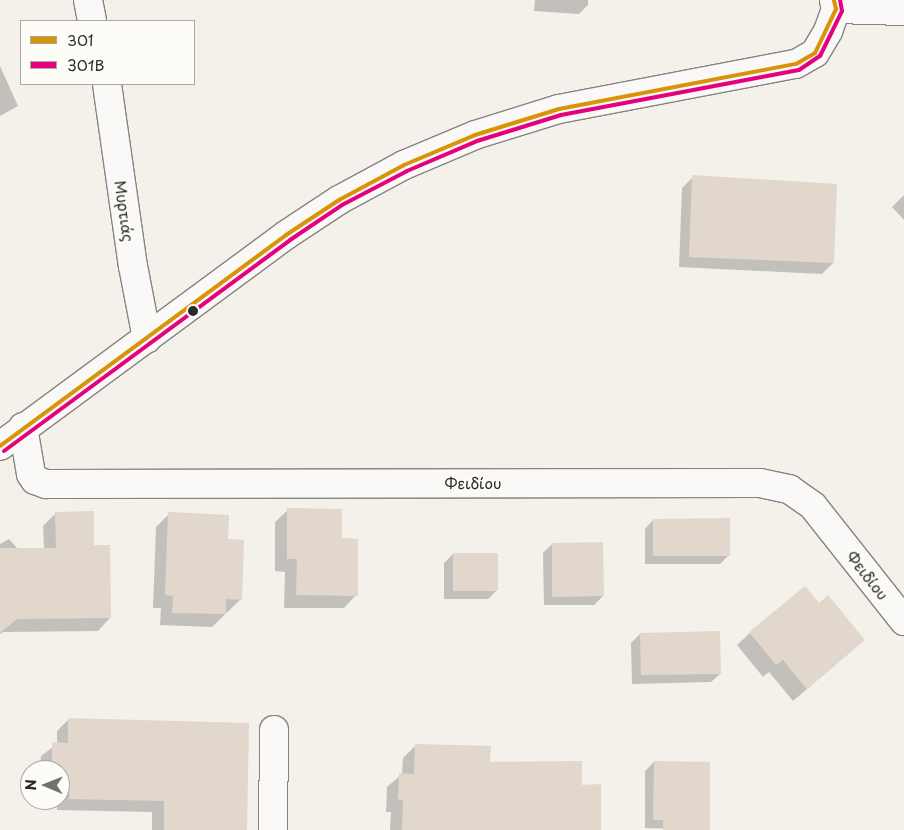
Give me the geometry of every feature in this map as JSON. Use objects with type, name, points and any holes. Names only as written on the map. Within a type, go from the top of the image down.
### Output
[{"type":"street","points":[[88,0],[92,20]]},
{"type":"street","points":[[0,446],[23,427],[147,339],[286,235],[339,200],[404,166],[474,135],[559,109],[796,64],[815,53],[835,4],[904,11]]},
{"type":"street","name":"Μυρτιάς","points":[[107,85],[133,266],[147,339]]},
{"type":"street","name":"Φειδίου","points":[[23,427],[31,474],[35,480],[46,484],[760,482],[790,489],[813,506],[904,621]]},
{"type":"street","points":[[273,830],[274,730]]},
{"type":"building","points":[[692,175],[837,184],[834,263],[689,257]]},
{"type":"building","points":[[287,508],[342,509],[342,538],[358,539],[358,596],[296,595],[297,559],[287,559]]},
{"type":"building","points":[[94,511],[94,545],[110,545],[111,618],[17,619],[0,633],[0,548],[56,548],[55,512]]},
{"type":"building","points":[[168,512],[229,515],[228,539],[244,540],[242,600],[226,599],[226,614],[172,613],[173,596],[165,595]]},
{"type":"building","points":[[730,518],[730,556],[653,556],[653,519]]},
{"type":"building","points":[[603,542],[604,596],[552,597],[552,543]]},
{"type":"building","points":[[453,553],[498,553],[498,591],[453,591]]},
{"type":"building","points":[[805,586],[819,603],[828,595],[865,640],[807,689],[783,660],[776,665],[749,632]]},
{"type":"building","points":[[720,631],[721,674],[641,675],[640,633]]},
{"type":"building","points":[[68,718],[249,723],[247,830],[164,830],[164,801],[70,799],[70,760],[52,760],[52,742],[68,743]]},
{"type":"building","points":[[415,744],[491,746],[490,762],[582,761],[582,785],[601,784],[601,830],[402,830],[403,800],[398,799],[399,773],[414,774]]},
{"type":"building","points":[[654,761],[710,762],[710,830],[663,830],[663,820],[653,820]]},
{"type":"transit line","name":"301","points":[[0,446],[286,235],[339,200],[404,165],[475,135],[559,109],[796,64],[815,53],[836,9],[834,0]]},
{"type":"transit line","name":"301B","points":[[4,451],[290,240],[342,205],[407,171],[477,141],[561,115],[799,70],[820,56],[842,11],[840,0]]}]
